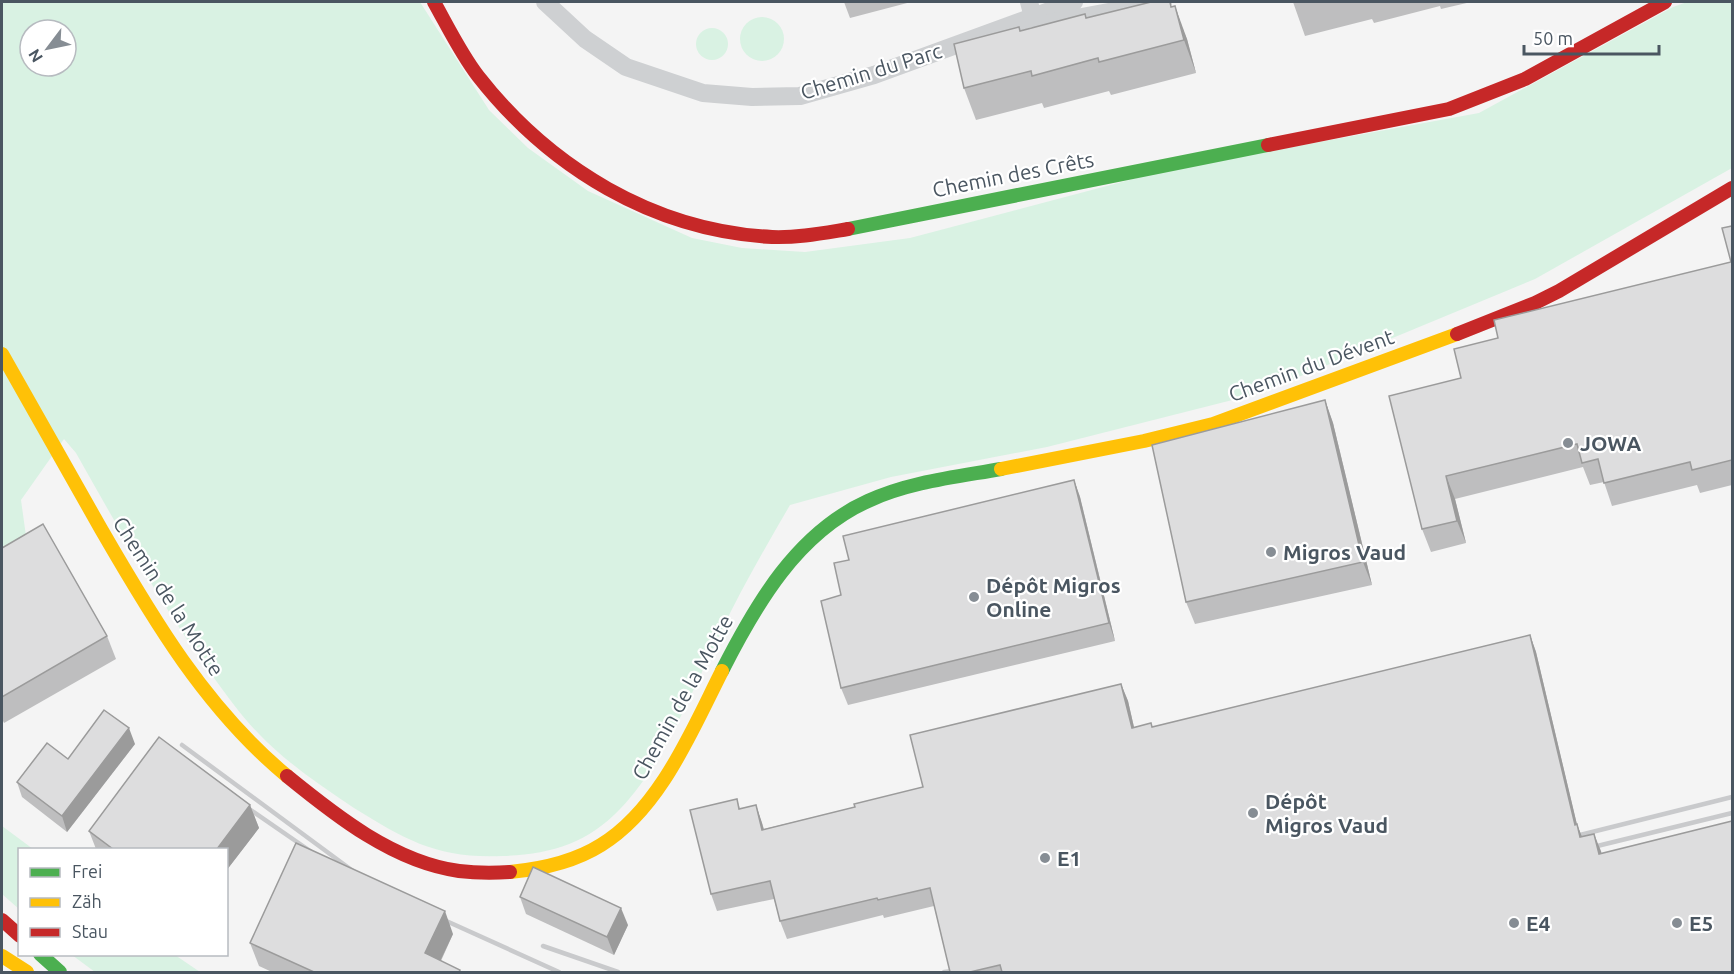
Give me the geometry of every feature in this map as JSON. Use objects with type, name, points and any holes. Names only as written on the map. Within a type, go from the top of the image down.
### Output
[{"type":"main road","name":"Chemin des Crêts","points":[[434,2],[468,62],[493,94],[528,129],[579,171],[605,189],[664,217],[724,232],[773,237],[817,234],[854,228],[1449,109],[1525,79],[1665,2]]},
{"type":"main road","name":"Chemin du Dévent","points":[[874,499],[930,482],[1171,435],[1254,409],[1535,303],[1732,188]]},
{"type":"main road","name":"Chemin de la Motte","points":[[2,354],[156,621],[196,680],[236,728],[280,771],[363,833],[412,859],[453,872],[518,872],[564,863],[593,852],[620,833],[644,807],[667,773],[745,626],[775,579],[817,535],[846,513],[874,499]]},
{"type":"main road","points":[[2,920],[18,934]]},
{"type":"main road","points":[[2,956],[27,972]]},
{"type":"main road","points":[[42,956],[60,972]]},
{"type":"street","name":"Chemin du Parc","points":[[545,2],[585,39],[626,67],[703,93],[752,97],[800,96],[874,75],[1031,9],[1074,2]]},
{"type":"street","points":[[1031,9],[1044,24],[1163,2]]},
{"type":"green space","points":[[2,2],[420,2],[489,110],[528,148],[588,191],[692,238],[742,248],[805,252],[910,238],[1171,169],[1479,113],[1673,7],[1687,2],[1732,2],[1732,168],[1535,279],[1260,393],[1047,447],[891,477],[790,505],[744,586],[676,726],[651,770],[621,808],[608,820],[567,845],[537,853],[503,856],[460,854],[424,846],[373,820],[293,764],[270,745],[247,721],[195,651],[142,567],[76,453],[64,439],[21,500],[26,536],[2,551]]},
{"type":"green space","points":[[762,17],[770,18],[778,23],[783,31],[783,47],[778,55],[770,60],[762,61],[754,60],[746,55],[741,47],[740,39],[741,31],[746,23],[754,18]]},
{"type":"green space","points":[[712,28],[723,33],[728,44],[723,55],[712,60],[701,55],[696,44],[701,33]]},
{"type":"green space","points":[[2,826],[32,848],[18,848],[18,908],[2,894]]},
{"type":"green space","points":[[73,956],[176,956],[200,972],[95,972]]},
{"type":"building","points":[[1151,2],[1170,2],[1171,7],[1175,6],[1184,40],[1099,62],[1098,58],[1032,76],[1031,71],[964,88],[954,44],[1019,27],[1020,31],[1085,14],[1086,18]]},
{"type":"building","name":"JOWA","points":[[1732,226],[1732,460],[1692,470],[1690,462],[1604,483],[1598,459],[1582,463],[1577,444],[1446,476],[1457,521],[1422,529],[1389,396],[1461,378],[1454,349],[1498,338],[1494,320],[1731,262],[1722,228]]},
{"type":"building","name":"Migros Vaud","points":[[1325,400],[1363,562],[1186,602],[1152,445]]},
{"type":"building","name":"Dépôt Migros Online","points":[[1074,480],[1109,623],[841,688],[821,601],[841,595],[834,563],[849,560],[843,536]]},
{"type":"building","points":[[43,524],[107,636],[2,697],[2,548]]},
{"type":"building","name":"Dépôt Migros Vaud","points":[[1530,635],[1575,825],[1577,824],[1580,837],[1594,834],[1599,854],[1732,821],[1732,972],[1002,972],[1000,965],[970,972],[950,972],[930,888],[780,921],[770,881],[711,894],[690,810],[737,799],[739,809],[756,805],[762,830],[923,787],[910,735],[1121,684],[1132,728],[1151,723],[1152,727]]},
{"type":"building","points":[[104,710],[129,728],[62,816],[17,782],[47,743],[68,759]]},
{"type":"building","points":[[159,737],[250,805],[218,848],[112,848],[89,831]]},
{"type":"building","points":[[296,843],[445,911],[425,953],[460,970],[459,972],[314,972],[250,943]]},
{"type":"building","points":[[533,867],[621,908],[607,937],[520,897]]},
{"type":"railway","points":[[182,745],[357,874]]},
{"type":"railway","points":[[1580,835],[1732,797]]},
{"type":"railway","points":[[239,802],[313,853]]},
{"type":"railway","points":[[1585,849],[1732,813]]},
{"type":"railway","points":[[433,915],[559,972]]},
{"type":"railway","points":[[543,946],[618,972]]},
{"type":"railway","points":[[944,972],[952,971]]},
{"type":"traffic: fast","points":[[848,229],[1268,145]]},
{"type":"traffic: fast","points":[[722,671],[764,596],[781,573],[820,532],[843,515],[868,501],[900,489],[1001,469]]},
{"type":"traffic: fast","points":[[42,956],[60,972]]},
{"type":"traffic: slow","points":[[1001,469],[1144,441],[1213,424],[1457,334]]},
{"type":"traffic: slow","points":[[2,354],[101,529],[161,629],[206,692],[231,722],[287,776]]},
{"type":"traffic: slow","points":[[510,872],[546,867],[569,860],[591,851],[622,830],[641,811],[672,767],[722,671]]},
{"type":"traffic: slow","points":[[2,956],[27,972]]},
{"type":"traffic: jam","points":[[434,2],[472,68],[506,109],[572,166],[608,189],[646,208],[686,222],[728,232],[781,237],[848,229]]},
{"type":"traffic: jam","points":[[1268,145],[1449,109],[1525,79],[1665,2]]},
{"type":"traffic: jam","points":[[1457,334],[1559,291],[1732,188]]},
{"type":"traffic: jam","points":[[287,776],[367,835],[412,858],[459,871],[510,872]]},
{"type":"traffic: jam","points":[[2,920],[18,934]]},
{"type":"place","name":"JOWA","points":[[1568,443]]},
{"type":"place","name":"Migros Vaud","points":[[1271,552]]},
{"type":"place","name":"Dépôt Migros Online","points":[[974,597]]},
{"type":"place","name":"Dépôt Migros Vaud","points":[[1253,813]]},
{"type":"place","name":"E1","points":[[1045,858]]},
{"type":"place","name":"E4","points":[[1514,923]]},
{"type":"place","name":"E5","points":[[1677,923]]}]
